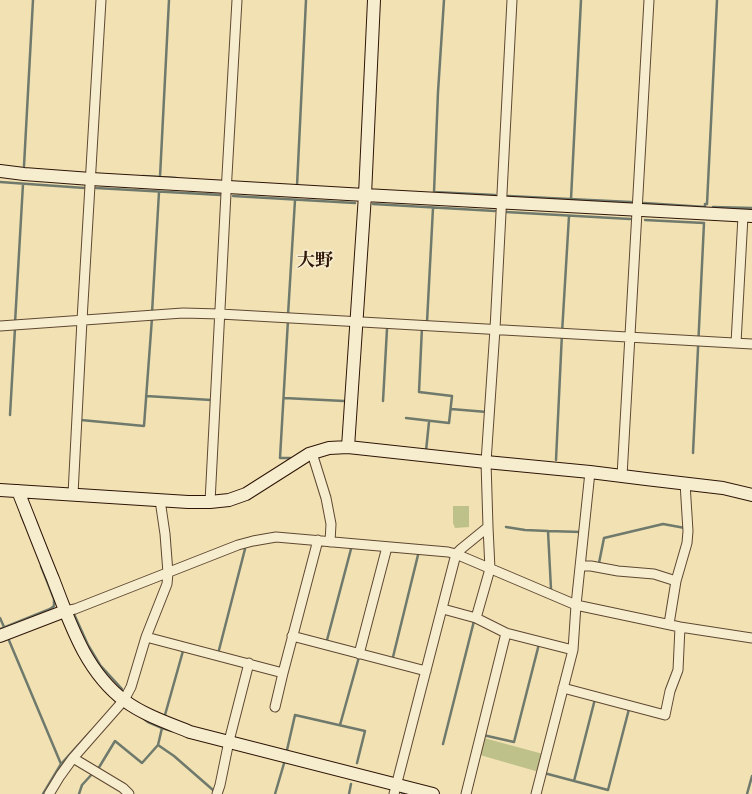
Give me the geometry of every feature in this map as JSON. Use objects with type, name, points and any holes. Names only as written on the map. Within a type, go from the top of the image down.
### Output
[{"type":"street","points":[[73,494],[101,0]]},
{"type":"street","points":[[210,502],[237,0]]},
{"type":"street","points":[[348,447],[365,195],[374,0]]},
{"type":"street","points":[[476,618],[490,569],[486,462],[495,329],[512,0]]},
{"type":"street","points":[[622,476],[649,0]]},
{"type":"street","points":[[0,171],[90,179],[747,216],[736,343]]},
{"type":"street","points":[[0,326],[183,313],[630,336],[752,344]]},
{"type":"street","points":[[0,490],[160,500],[210,502],[229,500],[246,494],[309,454],[329,448],[348,447],[685,483],[723,488],[752,495]]},
{"type":"street","points":[[312,453],[326,498],[331,524],[330,542]]},
{"type":"street","points":[[536,794],[573,650],[576,605],[590,472]]},
{"type":"street","points":[[669,624],[676,581],[687,542],[688,531],[685,483]]},
{"type":"street","points":[[18,491],[73,630],[93,668],[103,681],[124,700],[142,712],[190,732],[229,741],[395,790],[433,794]]},
{"type":"street","points":[[49,794],[73,758],[124,700],[131,688],[146,637],[167,584],[168,573],[165,534],[160,500]]},
{"type":"street","points":[[395,790],[456,554],[461,548],[488,527]]},
{"type":"street","points":[[0,636],[65,611],[75,609],[238,545],[253,541],[276,538],[318,540],[448,552],[456,554],[576,605],[680,627],[752,638]]},
{"type":"street","points":[[275,707],[292,636],[318,540]]},
{"type":"street","points":[[359,654],[387,547]]},
{"type":"street","points":[[580,566],[654,574],[676,581]]},
{"type":"street","points":[[442,609],[476,618],[506,633],[573,650]]},
{"type":"street","points":[[563,688],[665,715],[670,691],[678,670],[680,627]]},
{"type":"street","points":[[466,794],[506,633]]},
{"type":"street","points":[[292,636],[426,671]]},
{"type":"street","points":[[146,637],[283,673]]},
{"type":"street","points":[[217,794],[249,663]]},
{"type":"street","points":[[73,758],[123,788],[129,794]]},
{"type":"green space","points":[[453,506],[469,506],[469,527],[455,528],[453,523]]},
{"type":"green space","points":[[484,738],[543,754],[539,772],[480,755]]},
{"type":"waterway","points":[[24,166],[33,0]]},
{"type":"waterway","points":[[160,177],[169,0]]},
{"type":"waterway","points":[[297,186],[306,0]]},
{"type":"waterway","points":[[444,0],[438,92],[434,192],[495,195]]},
{"type":"waterway","points":[[571,199],[581,0]]},
{"type":"waterway","points":[[644,203],[705,207],[705,204],[707,204],[717,0]]},
{"type":"waterway","points":[[143,176],[176,178]]},
{"type":"waterway","points":[[0,182],[85,188]]},
{"type":"waterway","points":[[15,323],[23,184]]},
{"type":"waterway","points":[[96,188],[221,195]]},
{"type":"waterway","points":[[152,313],[159,192]]},
{"type":"waterway","points":[[233,196],[355,203]]},
{"type":"waterway","points":[[508,196],[631,202]]},
{"type":"waterway","points":[[288,315],[295,200]]},
{"type":"waterway","points":[[373,204],[495,211]]},
{"type":"waterway","points":[[713,207],[752,208]]},
{"type":"waterway","points":[[427,322],[433,208]]},
{"type":"waterway","points":[[506,212],[630,219]]},
{"type":"waterway","points":[[556,460],[569,216]]},
{"type":"waterway","points":[[645,220],[704,223],[693,453]]},
{"type":"waterway","points":[[81,420],[144,426],[152,318]]},
{"type":"waterway","points":[[288,320],[280,458],[290,458]]},
{"type":"waterway","points":[[406,418],[449,423],[452,396],[419,392],[422,327]]},
{"type":"waterway","points":[[10,415],[15,328]]},
{"type":"waterway","points":[[383,401],[387,329]]},
{"type":"waterway","points":[[146,396],[211,400]]},
{"type":"waterway","points":[[284,398],[344,401]]},
{"type":"waterway","points":[[451,409],[487,412]]},
{"type":"waterway","points":[[424,451],[426,451],[429,422]]},
{"type":"waterway","points":[[21,515],[25,524]]},
{"type":"waterway","points":[[599,563],[604,538],[663,524],[685,528]]},
{"type":"waterway","points":[[506,527],[548,531]]},
{"type":"waterway","points":[[551,589],[548,531],[581,532]]},
{"type":"waterway","points":[[219,650],[245,549]]},
{"type":"waterway","points":[[327,640],[351,549]]},
{"type":"waterway","points":[[393,657],[418,555]]},
{"type":"waterway","points":[[0,629],[54,606],[54,599],[41,566]]},
{"type":"waterway","points":[[74,614],[88,645],[100,665],[122,689]]},
{"type":"waterway","points":[[0,618],[4,627]]},
{"type":"waterway","points":[[443,744],[474,621]]},
{"type":"waterway","points":[[8,638],[61,764]]},
{"type":"waterway","points":[[483,735],[514,742],[539,644]]},
{"type":"waterway","points":[[165,715],[183,651]]},
{"type":"waterway","points":[[340,725],[359,657]]},
{"type":"waterway","points":[[574,781],[595,699]]},
{"type":"waterway","points":[[544,773],[608,790],[630,709]]},
{"type":"waterway","points":[[287,750],[295,715],[365,731],[357,763]]},
{"type":"waterway","points":[[144,719],[162,728],[158,745]]},
{"type":"waterway","points":[[162,728],[172,731]]},
{"type":"waterway","points":[[43,794],[61,764],[91,731]]},
{"type":"waterway","points":[[98,769],[115,741],[142,763],[158,745],[174,756],[213,790]]},
{"type":"waterway","points":[[275,794],[285,760]]},
{"type":"waterway","points":[[79,794],[82,785],[93,773]]},
{"type":"waterway","points":[[747,794],[752,776]]},
{"type":"waterway","points":[[349,794],[351,784]]},
{"type":"waterway","points":[[402,793],[408,794]]},
{"type":"district","name":"大野","points":[[315,261]]}]
